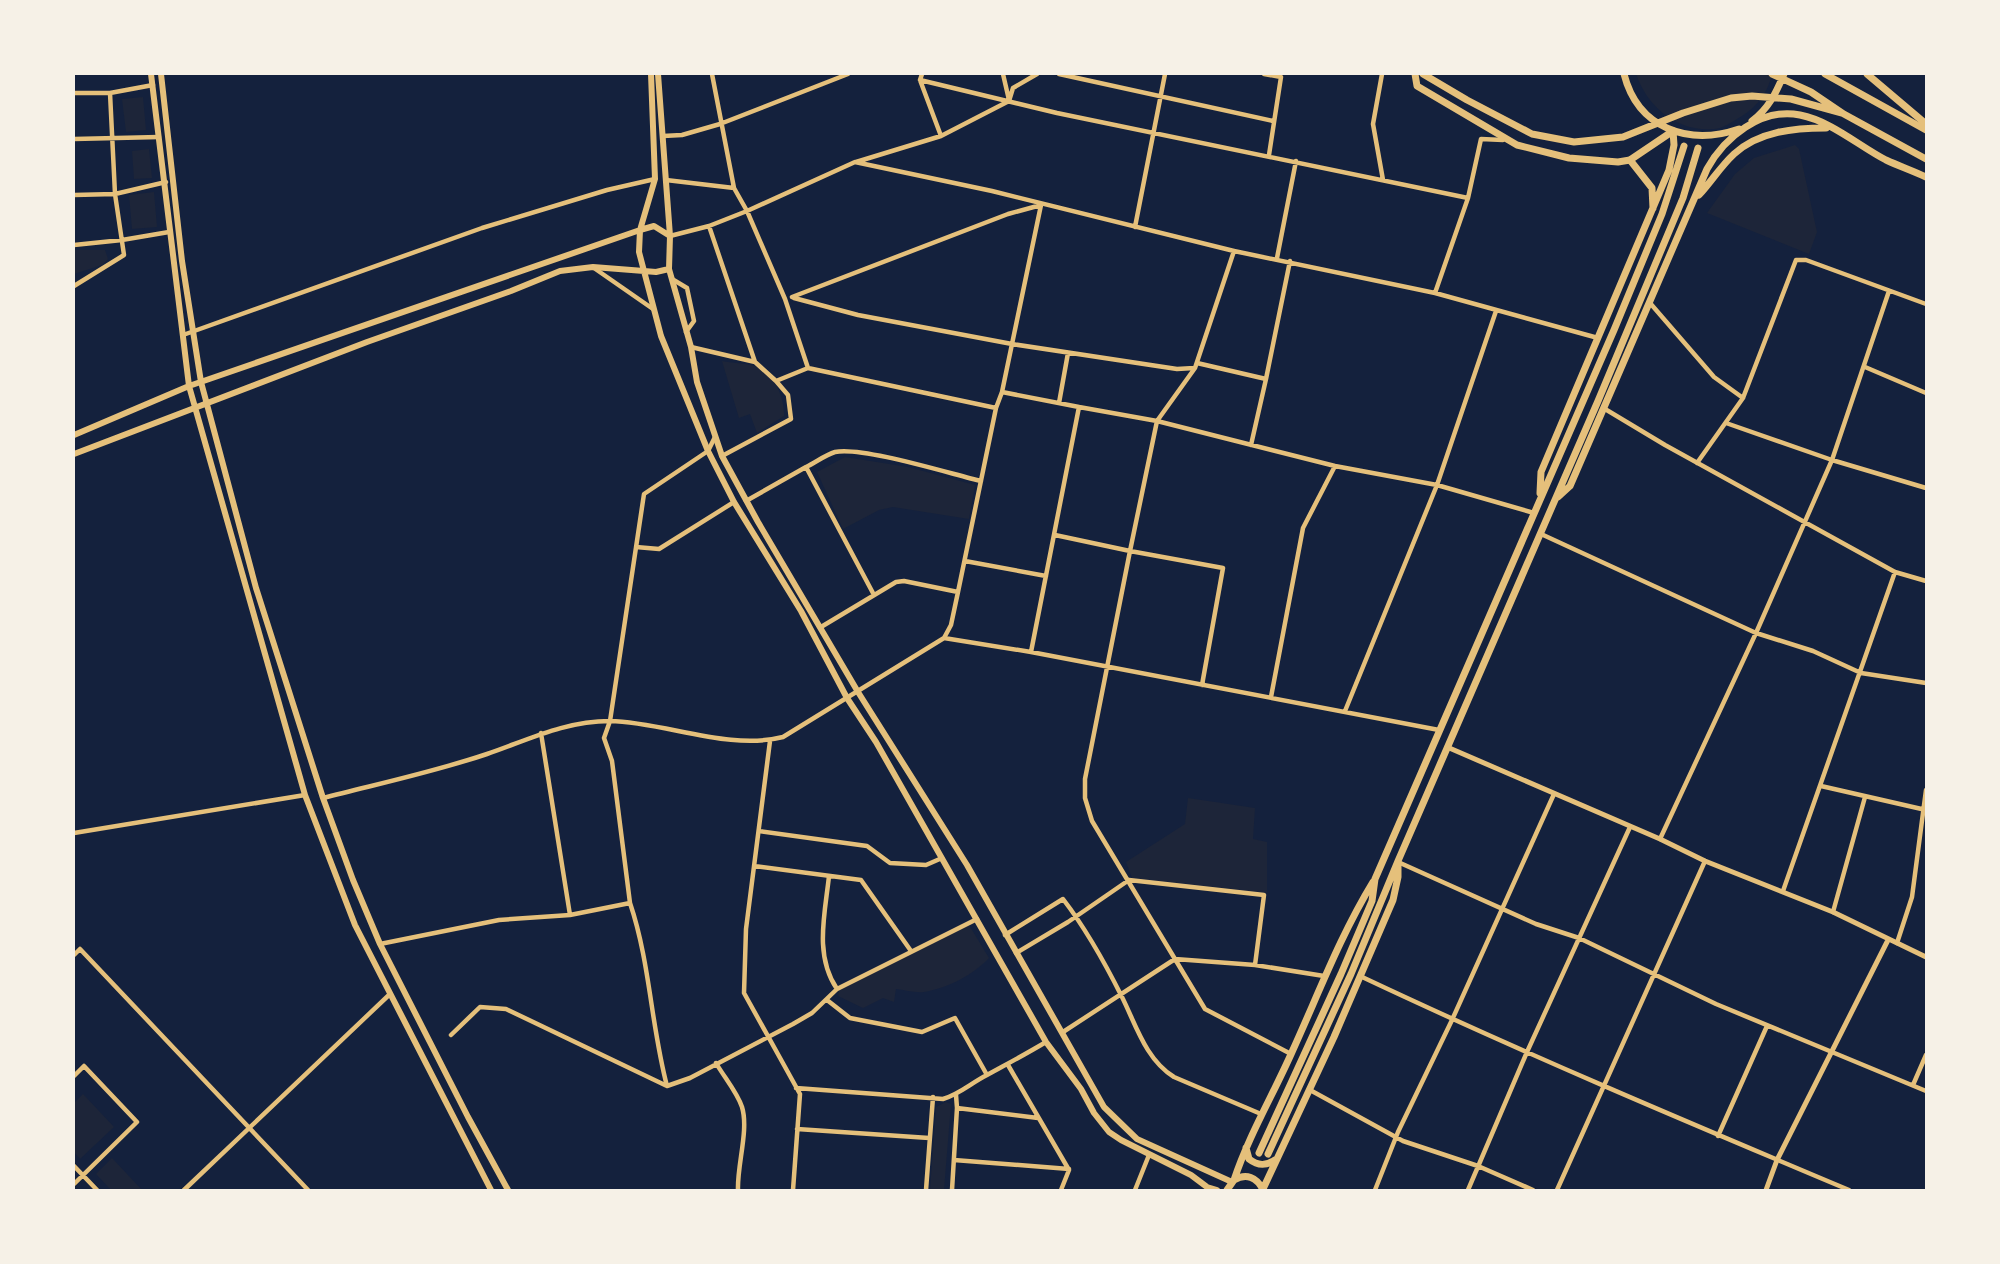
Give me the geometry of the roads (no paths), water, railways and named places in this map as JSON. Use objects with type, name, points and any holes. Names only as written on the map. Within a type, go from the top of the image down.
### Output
[{"type":"main road","points":[[151,74],[189,386],[305,795],[355,925],[491,1191]]},
{"type":"main road","points":[[161,74],[175,178],[174,194],[182,261],[201,382],[256,588],[323,798],[353,880],[380,944],[508,1191]]},
{"type":"main road","points":[[651,74],[654,178],[640,230],[639,252],[661,336],[708,451],[734,502],[801,611],[847,698],[876,742],[1046,1042],[1081,1089],[1094,1113],[1109,1132],[1217,1191]]},
{"type":"main road","points":[[659,74],[670,236],[669,269],[691,347],[697,382],[722,456],[858,692],[967,865],[1104,1107],[1117,1122],[1137,1139],[1233,1181],[1245,1176],[1251,1177],[1263,1190],[1310,1090],[1392,900],[1398,877],[1398,861]]},
{"type":"main road","points":[[1415,74],[1417,86],[1517,145],[1569,158],[1618,162],[1630,160],[1673,131]]},
{"type":"main road","points":[[1423,74],[1532,134],[1574,142],[1623,137],[1683,113],[1731,98],[1752,96],[1791,99],[1842,113]]},
{"type":"main road","points":[[1625,74],[1634,98],[1645,112],[1673,131],[1696,137],[1720,136],[1767,117],[1799,114],[1888,161],[1927,177]]},
{"type":"main road","points":[[1772,74],[1811,92],[1842,113],[1927,159]]},
{"type":"main road","points":[[1555,500],[1570,486],[1716,153],[1761,114],[1776,95],[1784,74]]},
{"type":"main road","points":[[1825,74],[1927,130]]},
{"type":"main road","points":[[1867,74],[1927,124]]},
{"type":"main road","points":[[1694,201],[1735,152],[1781,130],[1830,128]]},
{"type":"main road","points":[[1539,500],[1541,472],[1669,170],[1674,145],[1673,131]]},
{"type":"main road","points":[[1227,1191],[1324,976],[1375,879],[1662,214],[1684,146]]},
{"type":"main road","points":[[1375,879],[1372,901],[1264,1153],[1351,974],[1683,198],[1698,148]]},
{"type":"main road","points":[[1630,160],[1652,188],[1653,212]]},
{"type":"main road","points":[[74,435],[189,386],[640,230],[654,226],[670,236]]},
{"type":"main road","points":[[74,454],[560,271],[593,267],[656,272],[669,269]]},
{"type":"main road","points":[[1248,1140],[1247,1155],[1252,1161],[1264,1164],[1275,1160]]},
{"type":"street","points":[[712,74],[734,188],[747,211],[785,299],[808,368]]},
{"type":"street","points":[[663,136],[682,135],[720,124],[848,74]]},
{"type":"street","points":[[922,74],[920,80],[941,136]]},
{"type":"street","points":[[1003,74],[1009,101]]},
{"type":"street","points":[[670,236],[709,226],[747,211],[855,162],[941,136],[1009,101],[1013,88],[1037,74]]},
{"type":"street","points":[[1059,74],[1273,121]]},
{"type":"street","points":[[1135,227],[1165,74]]},
{"type":"street","points":[[1264,74],[1281,77],[1269,155]]},
{"type":"street","points":[[1382,74],[1373,124],[1382,180]]},
{"type":"street","points":[[920,80],[1154,133],[1468,198]]},
{"type":"street","points":[[74,93],[110,93],[154,85]]},
{"type":"street","points":[[74,286],[124,255],[115,194],[110,93]]},
{"type":"street","points":[[74,139],[159,137]]},
{"type":"street","points":[[1435,293],[1468,198],[1481,139],[1508,140]]},
{"type":"street","points":[[1277,258],[1296,161]]},
{"type":"street","points":[[855,162],[992,191],[1234,251],[1435,293],[1599,338]]},
{"type":"street","points":[[74,195],[115,194],[175,178]]},
{"type":"street","points":[[183,335],[482,228],[654,178]]},
{"type":"street","points":[[666,180],[734,188]]},
{"type":"street","points":[[785,299],[1008,214],[1041,205]]},
{"type":"street","points":[[323,798],[488,754],[541,733],[570,725],[610,721],[746,741],[783,737],[944,638],[951,625],[1041,205]]},
{"type":"street","points":[[709,226],[755,362]]},
{"type":"street","points":[[74,245],[169,232]]},
{"type":"street","points":[[1234,251],[1196,365],[1157,421],[1086,779],[1085,798],[1092,821],[1205,1009],[1291,1054]]},
{"type":"street","points":[[1697,463],[1743,398],[1796,260],[1807,260],[1927,304]]},
{"type":"street","points":[[1251,445],[1290,261]]},
{"type":"street","points":[[593,267],[655,311]]},
{"type":"street","points":[[671,279],[687,288],[694,321],[686,332]]},
{"type":"street","points":[[1660,839],[1756,633],[1832,460],[1889,291]]},
{"type":"street","points":[[792,297],[858,315],[1012,344],[1177,369],[1196,365],[1266,379]]},
{"type":"street","points":[[1650,303],[1714,377],[1743,398]]},
{"type":"street","points":[[1345,711],[1437,485],[1496,311]]},
{"type":"street","points":[[691,347],[755,362],[788,395],[790,419],[722,456]]},
{"type":"street","points":[[1059,403],[1068,353]]},
{"type":"street","points":[[1865,367],[1927,393]]},
{"type":"street","points":[[776,381],[808,368],[996,408]]},
{"type":"street","points":[[1002,392],[1157,421],[1335,466],[1437,485],[1534,513]]},
{"type":"street","points":[[1031,652],[1079,407]]},
{"type":"street","points":[[1605,409],[1895,572],[1927,581]]},
{"type":"street","points":[[1726,422],[1832,460],[1927,488]]},
{"type":"street","points":[[667,1086],[658,1054],[650,990],[637,925],[630,903],[612,761],[604,738],[610,721],[644,494],[708,451],[715,437]]},
{"type":"street","points":[[746,501],[787,476],[835,452],[868,454],[981,481]]},
{"type":"street","points":[[1271,697],[1303,528],[1335,466]]},
{"type":"street","points":[[806,467],[874,595]]},
{"type":"street","points":[[636,547],[659,549],[734,502]]},
{"type":"street","points":[[1541,534],[1756,633],[1813,652],[1861,673],[1927,683]]},
{"type":"street","points":[[1055,535],[1223,568],[1202,685]]},
{"type":"street","points":[[965,561],[1046,576]]},
{"type":"street","points":[[1783,891],[1895,572]]},
{"type":"street","points":[[821,627],[896,582],[904,581],[958,592]]},
{"type":"street","points":[[944,638],[1031,652],[1439,730]]},
{"type":"street","points":[[541,733],[569,915]]},
{"type":"street","points":[[770,740],[753,866],[744,959],[744,993],[800,1094],[793,1191]]},
{"type":"street","points":[[1447,747],[1705,861],[1833,912],[1927,957]]},
{"type":"street","points":[[1821,786],[1925,810]]},
{"type":"street","points":[[1896,944],[1912,897],[1927,790]]},
{"type":"street","points":[[1375,1191],[1396,1137],[1555,794]]},
{"type":"street","points":[[74,833],[305,795]]},
{"type":"street","points":[[1833,912],[1865,797]]},
{"type":"street","points":[[1468,1191],[1527,1052],[1630,827]]},
{"type":"street","points":[[759,831],[867,846],[890,863],[926,865],[942,858]]},
{"type":"street","points":[[1398,861],[1536,924],[1579,938],[1716,1004],[1927,1091]]},
{"type":"street","points":[[1557,1191],[1705,861]]},
{"type":"street","points":[[753,866],[861,880],[911,951]]},
{"type":"street","points":[[829,876],[822,954],[829,977],[837,989]]},
{"type":"street","points":[[1015,953],[1129,880],[1264,895],[1255,965]]},
{"type":"street","points":[[1005,934],[1063,898],[1076,916],[1121,995],[1151,1056],[1161,1069],[1261,1114]]},
{"type":"street","points":[[380,944],[499,920],[569,915],[630,903]]},
{"type":"street","points":[[451,1035],[480,1007],[506,1009],[667,1086],[690,1078],[811,1013],[837,989],[977,919]]},
{"type":"street","points":[[1766,1191],[1777,1160],[1888,940]]},
{"type":"street","points":[[74,955],[79,949],[307,1191]]},
{"type":"street","points":[[1063,1032],[1175,959],[1255,965],[1324,976]]},
{"type":"street","points":[[1359,976],[1452,1020],[1849,1191]]},
{"type":"street","points":[[184,1191],[390,994]]},
{"type":"street","points":[[827,1000],[850,1018],[922,1032],[956,1017],[987,1075]]},
{"type":"street","points":[[1718,1136],[1767,1026]]},
{"type":"street","points":[[796,1088],[943,1099],[956,1095],[1046,1042]]},
{"type":"street","points":[[1913,1085],[1927,1055]]},
{"type":"street","points":[[716,1063],[741,1105],[745,1120],[738,1191]]},
{"type":"street","points":[[1008,1065],[1069,1170]]},
{"type":"street","points":[[74,1076],[84,1066],[137,1122],[74,1184]]},
{"type":"street","points":[[1310,1090],[1396,1137],[1478,1166],[1533,1191]]},
{"type":"street","points":[[952,1191],[956,1095]]},
{"type":"street","points":[[926,1191],[933,1097]]},
{"type":"street","points":[[957,1108],[1038,1118]]},
{"type":"street","points":[[797,1129],[929,1138]]},
{"type":"street","points":[[1135,1191],[1149,1155]]},
{"type":"street","points":[[954,1160],[1069,1170]]},
{"type":"street","points":[[74,1166],[97,1191]]},
{"type":"street","points":[[1061,1191],[1069,1170]]}]
